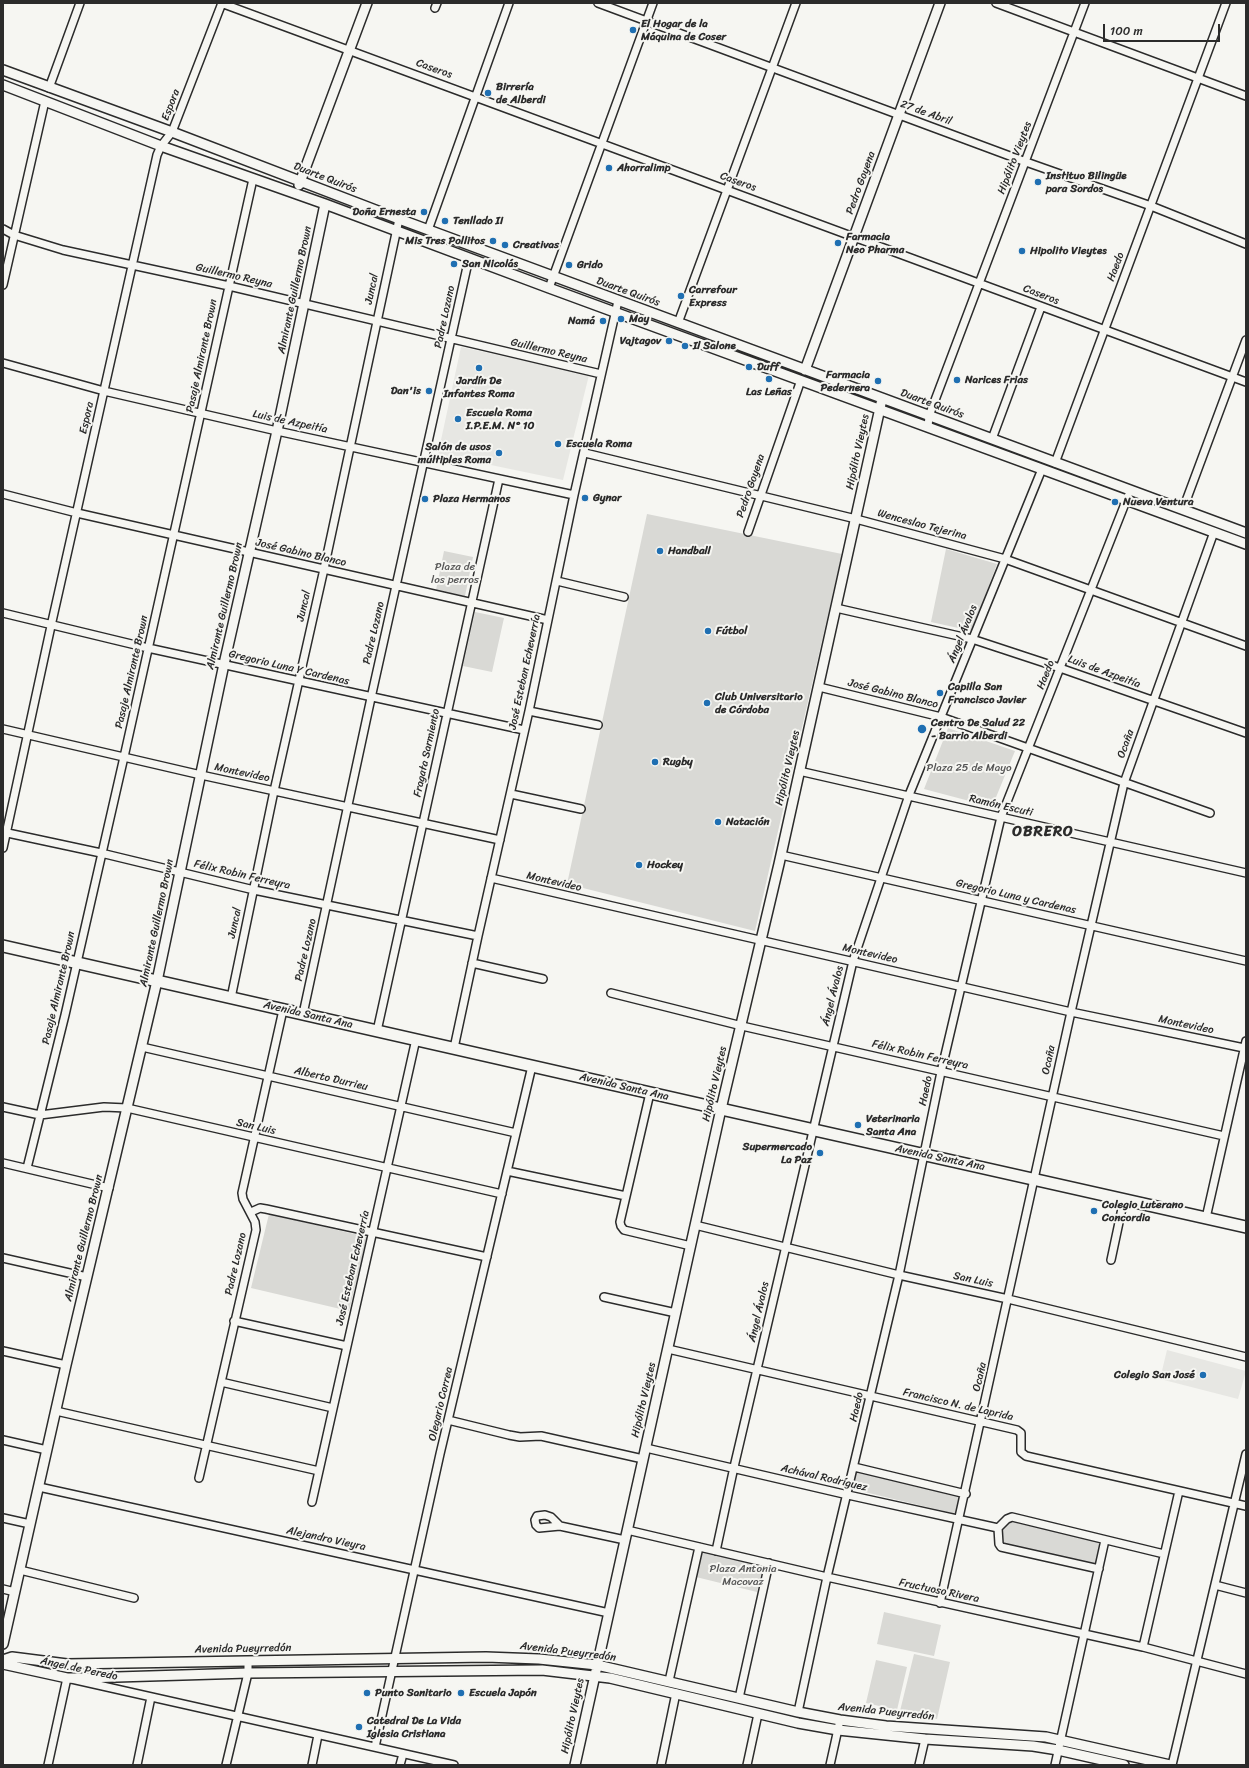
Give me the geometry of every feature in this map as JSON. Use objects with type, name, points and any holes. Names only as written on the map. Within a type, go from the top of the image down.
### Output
[{"type":"main road","points":[[295,194],[367,3]]},
{"type":"main road","name":"Pedro Goyena","points":[[805,370],[940,3]]},
{"type":"main road","name":"Duarte Quirós","points":[[3,70],[172,132],[553,277],[1246,533]]},
{"type":"main road","name":"Duarte Quirós","points":[[3,85],[161,146],[326,204],[549,288],[1246,544]]},
{"type":"main road","name":"Almirante Guillermo Brown","points":[[3,1644],[66,1365],[157,981],[224,664],[277,431],[326,204]]},
{"type":"main road","name":"Hipólito Vieytes","points":[[575,1765],[721,1110],[742,1026],[819,687],[882,398]]},
{"type":"main road","name":"Avenida Santa Ana","points":[[3,946],[416,1039],[721,1110],[1246,1227]]},
{"type":"main road","name":"Avenida Pueyrredón","points":[[3,1660],[12,1657],[67,1664],[522,1657],[597,1665],[798,1712],[840,1720],[886,1726],[994,1732],[1060,1739],[1171,1765]]},
{"type":"main road","name":"Ángel de Peredo","points":[[3,1664],[68,1678]]},
{"type":"main road","name":"Avenida Pueyrredón","points":[[68,1678],[393,1670],[523,1669],[610,1678],[758,1714],[838,1730],[925,1739],[1026,1746],[1058,1750],[1124,1765]]},
{"type":"street","points":[[49,88],[80,3]]},
{"type":"street","name":"Caseros","points":[[222,3],[1246,382]]},
{"type":"street","name":"Espora","points":[[3,848],[5,833],[51,626],[157,155],[161,146],[172,132],[222,3]]},
{"type":"street","points":[[428,230],[509,3]]},
{"type":"street","name":"27 de Abril","points":[[598,3],[1026,162],[1152,206],[1246,244]]},
{"type":"street","points":[[549,288],[652,3]]},
{"type":"street","points":[[678,323],[796,3]]},
{"type":"street","points":[[996,3],[1246,96]]},
{"type":"street","name":"Hipólito Vieytes","points":[[928,427],[929,416],[1085,3]]},
{"type":"street","name":"Haedo","points":[[1055,463],[1104,329],[1152,206],[1197,78],[1226,3]]},
{"type":"street","points":[[3,285],[45,102]]},
{"type":"street","name":"Pasaje Almirante Brown","points":[[27,1168],[77,962],[124,757],[253,179]]},
{"type":"street","name":"Juncal","points":[[231,998],[274,791],[324,569],[395,230],[399,219]]},
{"type":"street","name":"Guillermo Reyna","points":[[3,229],[14,235],[63,250],[229,286],[601,374]]},
{"type":"street","name":"Padre Lozano","points":[[303,1014],[370,698],[469,258]]},
{"type":"street","name":"José Esteban Echeverría","points":[[454,1048],[472,962],[511,794],[574,495],[618,301]]},
{"type":"street","points":[[992,439],[1041,307]]},
{"type":"street","points":[[1183,509],[1246,340]]},
{"type":"street","name":"Luis de Azpeitía","points":[[3,363],[104,391],[277,431],[574,495]]},
{"type":"street","name":"Pedro Goyena","points":[[748,532],[801,380]]},
{"type":"street","name":"Wenceslao Tejerina","points":[[584,453],[856,519],[1005,559],[1246,646]]},
{"type":"street","name":"Ángel Ávalos","points":[[716,1551],[734,1467],[853,961],[909,795],[1042,469]]},
{"type":"street","name":"Fragata Sarmiento","points":[[377,1031],[499,479]]},
{"type":"street","name":"Haedo","points":[[798,1712],[827,1577],[848,1495],[899,1275],[941,1072],[1001,817],[1130,491]]},
{"type":"street","name":"José Gabino Blanco","points":[[3,494],[77,513],[548,620]]},
{"type":"street","name":"Ocaña","points":[[940,1603],[966,1494],[1071,1012],[1124,783],[1214,532]]},
{"type":"street","points":[[557,580],[624,597]]},
{"type":"street","name":"Luis de Azpeitía","points":[[836,608],[972,639],[1246,733]]},
{"type":"street","name":"Gregorio Luna Y Cardenas","points":[[3,613],[51,626],[370,698],[524,730]]},
{"type":"street","name":"José Gabino Blanco","points":[[819,687],[941,718],[1210,813]]},
{"type":"street","points":[[529,711],[598,725]]},
{"type":"street","name":"Montevideo","points":[[3,729],[201,776],[500,840]]},
{"type":"street","name":"Ramón Escuti","points":[[799,771],[1246,873]]},
{"type":"street","points":[[511,794],[581,809]]},
{"type":"street","name":"Félix Robin Ferreyra","points":[[5,833],[101,853],[254,890],[478,936]]},
{"type":"street","name":"Gregorio Luna y Cardenas","points":[[781,855],[880,879],[981,900],[1246,961]]},
{"type":"street","name":"Montevideo","points":[[491,878],[1071,1012],[1245,1045]]},
{"type":"street","points":[[472,962],[543,979]]},
{"type":"street","name":"Félix Robin Ferreyra","points":[[611,993],[742,1026],[1224,1136]]},
{"type":"street","name":"Padre Lozano","points":[[199,1478],[256,1230],[255,1222],[242,1193],[283,1010]]},
{"type":"street","name":"José Esteban Echeverría","points":[[312,1502],[416,1039]]},
{"type":"street","points":[[1206,1218],[1245,1045]]},
{"type":"street","name":"Alberto Durrieu","points":[[142,1047],[516,1133]]},
{"type":"street","name":"Olegario Correa","points":[[375,1747],[396,1659],[448,1420],[532,1066]]},
{"type":"street","points":[[650,1093],[620,1222],[621,1226],[624,1230],[691,1246]]},
{"type":"street","name":"San Luis","points":[[3,1107],[40,1115],[104,1107],[127,1108],[502,1194]]},
{"type":"street","points":[[3,1163],[109,1188]]},
{"type":"street","points":[[508,1171],[626,1196]]},
{"type":"street","points":[[1111,1260],[1124,1199]]},
{"type":"street","points":[[251,1212],[260,1208],[266,1209],[487,1257]]},
{"type":"street","name":"San Luis","points":[[695,1225],[1246,1357]]},
{"type":"street","points":[[3,1258],[87,1277]]},
{"type":"street","points":[[604,1297],[676,1313]]},
{"type":"street","points":[[234,1321],[347,1346]]},
{"type":"street","name":"Francisco N. de Laprida","points":[[668,1349],[1017,1430],[1021,1433],[1021,1452],[1026,1456],[1246,1506]]},
{"type":"street","points":[[3,1351],[66,1365]]},
{"type":"street","points":[[221,1382],[333,1408]]},
{"type":"street","points":[[56,1411],[319,1471]]},
{"type":"street","points":[[448,1420],[509,1435],[520,1437],[541,1436],[643,1459]]},
{"type":"street","points":[[3,1440],[47,1450]]},
{"type":"street","name":"Achával Rodríguez","points":[[646,1448],[998,1528]]},
{"type":"street","points":[[1171,1765],[1198,1661],[1246,1454]]},
{"type":"street","points":[[854,1467],[966,1494]]},
{"type":"street","name":"Alejandro Vieyra","points":[[39,1488],[609,1613]]},
{"type":"street","points":[[1143,1646],[1180,1491]]},
{"type":"street","points":[[1099,1569],[1001,1547],[999,1544],[998,1528],[1006,1519],[1012,1517],[1164,1554]]},
{"type":"street","points":[[3,1518],[30,1524]]},
{"type":"street","points":[[560,1526],[625,1540]]},
{"type":"street","name":"Fructuoso Rivera","points":[[627,1530],[940,1603],[1143,1646],[1246,1674]]},
{"type":"street","points":[[1055,1765],[1105,1540]]},
{"type":"street","points":[[669,1681],[699,1547]]},
{"type":"street","points":[[739,1698],[769,1564]]},
{"type":"street","points":[[20,1570],[134,1598]]},
{"type":"street","points":[[1215,1585],[1246,1593]]},
{"type":"street","points":[[3,1589],[15,1592]]},
{"type":"street","points":[[226,1765],[248,1673],[248,1661]]},
{"type":"street","points":[[48,1765],[68,1678]]},
{"type":"street","name":"Ángel de Peredo","points":[[68,1678],[454,1765]]},
{"type":"street","points":[[661,1765],[676,1694]]},
{"type":"street","points":[[137,1765],[151,1697]]},
{"type":"street","points":[[747,1765],[758,1714]]},
{"type":"street","points":[[830,1765],[840,1720]]},
{"type":"street","points":[[312,1765],[318,1735]]},
{"type":"street","points":[[919,1765],[925,1739]]},
{"type":"street","points":[[400,1765],[403,1754]]},
{"type":"shaded area","points":[[461,347],[589,375],[563,480],[438,454]]},
{"type":"shaded area","name":"Colegio San José","points":[[1167,1350],[1246,1371],[1238,1399],[1160,1379]]},
{"type":"green space","name":"Club Universitario de Córdoba","points":[[647,514],[842,554],[755,931],[567,884]]},
{"type":"green space","points":[[946,549],[997,564],[972,631],[931,622]]},
{"type":"green space","name":"Plaza de los perros","points":[[444,551],[473,557],[465,596],[436,590]]},
{"type":"green space","points":[[475,612],[504,618],[492,672],[463,666]]},
{"type":"green space","name":"Plaza 25 de Mayo","points":[[948,728],[1015,751],[992,807],[924,789]]},
{"type":"green space","points":[[269,1214],[367,1237],[349,1311],[251,1288]]},
{"type":"green space","points":[[856,1470],[960,1495],[956,1514],[852,1489]]},
{"type":"green space","points":[[1013,1520],[1103,1542],[1098,1566],[1003,1545],[1000,1529]]},
{"type":"green space","name":"Plaza Antonia Macovaz","points":[[702,1552],[763,1566],[757,1592],[696,1577]]},
{"type":"green space","points":[[884,1612],[941,1625],[934,1656],[877,1644]]},
{"type":"green space","points":[[914,1654],[950,1662],[937,1719],[900,1711]]},
{"type":"green space","points":[[876,1660],[907,1667],[897,1710],[866,1703]]},
{"type":"place","name":"El Hogar de la Máquina de Coser","points":[[633,30]]},
{"type":"place","name":"Birrería de Alberdi","points":[[488,93]]},
{"type":"place","name":"Ahorralimp","points":[[609,168]]},
{"type":"place","name":"Instituo Bilingüe para Sordos","points":[[1038,182]]},
{"type":"place","name":"Doña Ernesta","points":[[424,212]]},
{"type":"place","name":"Tenllado II","points":[[445,221]]},
{"type":"place","name":"Mis Tres Pollitos","points":[[493,241]]},
{"type":"place","name":"Farmacia Neo Pharma","points":[[838,243]]},
{"type":"place","name":"Creativas","points":[[505,245]]},
{"type":"place","name":"Hipolito Vieytes","points":[[1022,251]]},
{"type":"place","name":"San Nicolás","points":[[454,264]]},
{"type":"place","name":"Grido","points":[[569,265]]},
{"type":"place","name":"Carrefour Express","points":[[681,296]]},
{"type":"place","name":"May","points":[[621,319]]},
{"type":"place","name":"Namá","points":[[603,321]]},
{"type":"place","name":"Vajtagov","points":[[669,341]]},
{"type":"place","name":"Il Salone","points":[[685,346]]},
{"type":"place","name":"Duff","points":[[749,367]]},
{"type":"place","name":"Jardín De Infantes Roma","points":[[479,368]]},
{"type":"place","name":"Las Leñas","points":[[769,379]]},
{"type":"place","name":"Narices Frias","points":[[957,380]]},
{"type":"place","name":"Farmacia Pedernera","points":[[878,381]]},
{"type":"place","name":"Dan'is","points":[[429,391]]},
{"type":"place","name":"Escuela Roma I.P.E.M. N° 10","points":[[458,419]]},
{"type":"place","name":"Escuela Roma","points":[[558,444]]},
{"type":"place","name":"Salón de usos múltiples Roma","points":[[499,453]]},
{"type":"place","name":"Gynar","points":[[585,498]]},
{"type":"place","name":"Plaza Hermanos","points":[[425,499]]},
{"type":"place","name":"Nueva Ventura","points":[[1115,502]]},
{"type":"place","name":"Handball","points":[[660,551]]},
{"type":"place","name":"Fútbol","points":[[708,631]]},
{"type":"place","name":"Capilla San Francisco Javier","points":[[940,693]]},
{"type":"place","name":"Club Universitario de Córdoba","points":[[707,703]]},
{"type":"place","name":"Centro De Salud 22 - Barrio Alberdi","points":[[922,729]]},
{"type":"place","name":"Rugby","points":[[655,762]]},
{"type":"place","name":"Natación","points":[[718,822]]},
{"type":"place","name":"Hockey","points":[[639,865]]},
{"type":"place","name":"Veterinaria Santa Ana","points":[[858,1125]]},
{"type":"place","name":"Supermercado La Paz","points":[[820,1153]]},
{"type":"place","name":"Colegio Luterano Concordia","points":[[1094,1211]]},
{"type":"place","name":"Colegio San José","points":[[1203,1375]]},
{"type":"place","name":"Punto Sanitario","points":[[367,1693]]},
{"type":"place","name":"Escuela Japón","points":[[461,1693]]},
{"type":"place","name":"Catedral De La Vida Iglesia Cristiana","points":[[359,1727]]},
{"type":"district","name":"OBRERO","points":[[1043,832]]}]
